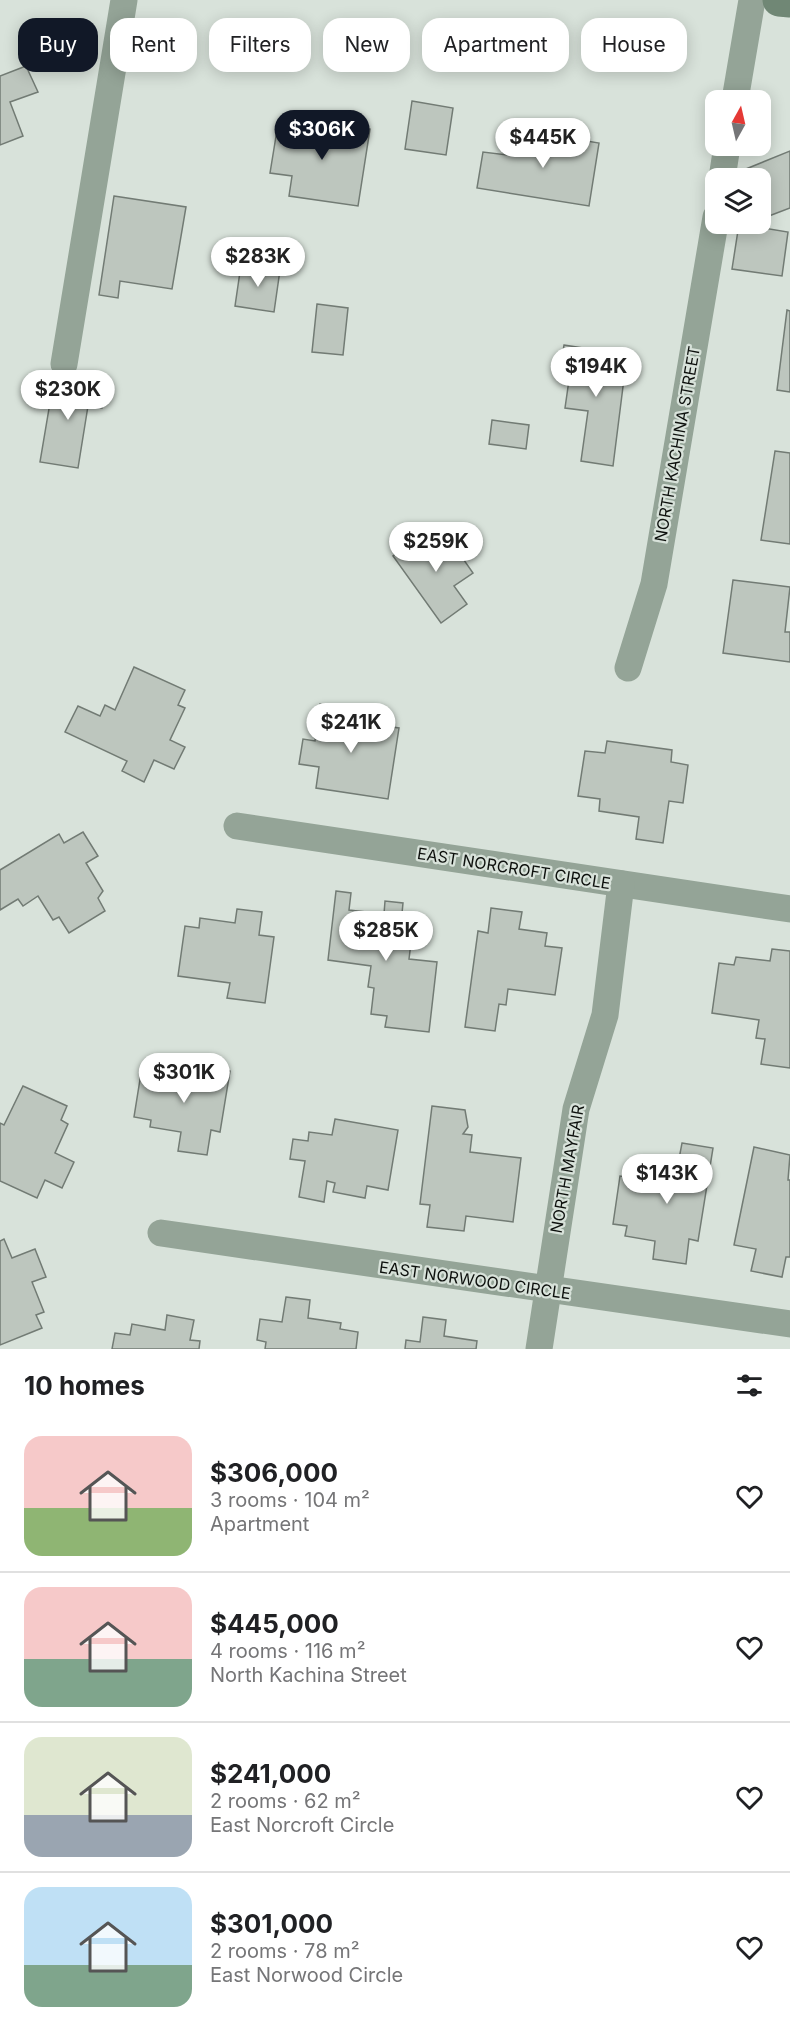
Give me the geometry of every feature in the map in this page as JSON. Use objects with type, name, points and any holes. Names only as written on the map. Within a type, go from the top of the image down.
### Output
[{"type":"main road","points":[[779,0],[790,1]]},
{"type":"street","points":[[64,364],[124,0]]},
{"type":"street","points":[[737,90],[752,0]]},
{"type":"street","name":"NORTH KACHINA STREET","points":[[628,668],[654,584],[713,234]]},
{"type":"street","name":"EAST NORCROFT CIRCLE","points":[[237,826],[790,909]]},
{"type":"street","name":"NORTH MAYFAIR","points":[[539,1349],[576,1108],[604,1015],[621,884]]},
{"type":"street","name":"EAST NORWOOD CIRCLE","points":[[161,1233],[547,1291],[790,1324]]},
{"type":"building","points":[[18,69],[18,72],[29,72],[38,92],[10,102],[23,136],[0,145],[0,76]]},
{"type":"building","points":[[412,101],[453,108],[446,155],[405,149]]},
{"type":"building","points":[[321,121],[370,129],[358,206],[289,196],[292,176],[270,173],[278,124],[320,130]]},
{"type":"building","points":[[522,130],[599,143],[589,206],[477,188],[483,152],[507,155],[508,146],[519,147]]},
{"type":"building","points":[[790,151],[790,208],[771,215],[771,168],[748,168]]},
{"type":"building","points":[[114,196],[186,207],[172,289],[120,281],[118,298],[99,295]]},
{"type":"building","points":[[771,229],[788,232],[782,276],[732,269],[737,234],[771,234]]},
{"type":"building","points":[[241,265],[280,270],[274,312],[235,306]]},
{"type":"building","points":[[317,304],[348,308],[343,355],[312,352]]},
{"type":"building","points":[[787,310],[790,311],[790,392],[777,390]]},
{"type":"building","points":[[564,345],[627,355],[613,466],[581,461],[588,411],[565,408],[570,373],[560,371]]},
{"type":"building","points":[[54,379],[106,388],[102,408],[88,406],[78,468],[40,462]]},
{"type":"building","points":[[492,420],[529,425],[526,449],[489,444]]},
{"type":"building","points":[[775,451],[790,453],[790,544],[761,540]]},
{"type":"building","points":[[432,529],[441,542],[448,537],[473,573],[454,586],[467,604],[441,623],[393,556]]},
{"type":"building","points":[[733,580],[790,587],[785,632],[790,632],[790,662],[723,653]]},
{"type":"building","points":[[134,667],[185,690],[178,705],[185,708],[170,740],[185,747],[174,769],[154,760],[144,782],[122,771],[127,761],[65,732],[78,706],[100,716],[105,705],[115,710]]},
{"type":"building","points":[[320,704],[356,709],[354,722],[399,728],[388,799],[316,788],[319,767],[299,764],[303,739],[315,741]]},
{"type":"building","points":[[607,741],[672,750],[671,762],[688,765],[683,803],[669,801],[663,843],[636,839],[639,817],[599,811],[600,799],[578,796],[585,751],[605,753]]},
{"type":"building","points":[[83,832],[98,856],[86,863],[103,891],[98,898],[105,911],[69,933],[59,917],[53,920],[38,896],[23,906],[18,899],[0,910],[0,870],[59,834],[64,843]]},
{"type":"building","points":[[336,891],[351,893],[349,910],[384,914],[385,901],[403,903],[401,924],[425,927],[423,944],[411,943],[409,959],[437,962],[429,1032],[385,1027],[387,1016],[371,1014],[374,988],[368,987],[371,966],[328,960]]},
{"type":"building","points":[[491,908],[522,912],[519,929],[547,933],[545,946],[562,948],[555,995],[508,989],[506,1005],[499,1004],[495,1031],[465,1027],[478,931],[488,933]]},
{"type":"building","points":[[237,909],[262,912],[259,935],[274,937],[265,1003],[227,998],[230,983],[178,976],[185,926],[199,928],[200,918],[235,923]]},
{"type":"building","points":[[772,949],[790,951],[790,1068],[761,1064],[765,1039],[756,1038],[759,1020],[712,1013],[719,963],[734,965],[736,957],[770,961]]},
{"type":"building","points":[[197,1065],[230,1071],[220,1132],[211,1130],[207,1155],[178,1151],[181,1132],[150,1127],[151,1120],[134,1117],[142,1067],[195,1075]]},
{"type":"building","points":[[23,1086],[67,1106],[61,1120],[68,1124],[55,1153],[74,1162],[62,1188],[45,1180],[37,1198],[0,1181],[0,1123],[4,1125]]},
{"type":"building","points":[[432,1106],[465,1110],[468,1127],[463,1134],[472,1135],[470,1152],[521,1158],[513,1222],[466,1216],[464,1231],[427,1227],[430,1205],[420,1204]]},
{"type":"building","points":[[335,1119],[398,1130],[388,1190],[367,1186],[365,1198],[333,1192],[335,1183],[327,1181],[324,1202],[299,1197],[305,1161],[290,1159],[293,1139],[308,1141],[309,1132],[332,1135]]},
{"type":"building","points":[[682,1143],[713,1148],[698,1241],[689,1239],[686,1264],[653,1259],[655,1241],[625,1236],[627,1226],[613,1224],[620,1176],[667,1183],[671,1158],[679,1159]]},
{"type":"building","points":[[754,1147],[790,1155],[788,1180],[790,1180],[790,1257],[786,1257],[782,1277],[751,1271],[756,1249],[734,1245]]},
{"type":"building","points":[[4,1239],[12,1258],[35,1249],[46,1277],[32,1282],[44,1312],[36,1315],[42,1328],[0,1345],[0,1241]]},
{"type":"building","points":[[286,1297],[310,1300],[308,1318],[341,1323],[340,1329],[358,1332],[356,1349],[265,1349],[266,1342],[257,1340],[260,1319],[282,1322]]},
{"type":"building","points":[[167,1315],[194,1320],[190,1340],[200,1341],[199,1349],[112,1349],[115,1333],[130,1335],[132,1324],[165,1330]]},
{"type":"building","points":[[423,1317],[446,1320],[444,1336],[477,1341],[476,1349],[405,1349],[406,1340],[420,1342]]}]
